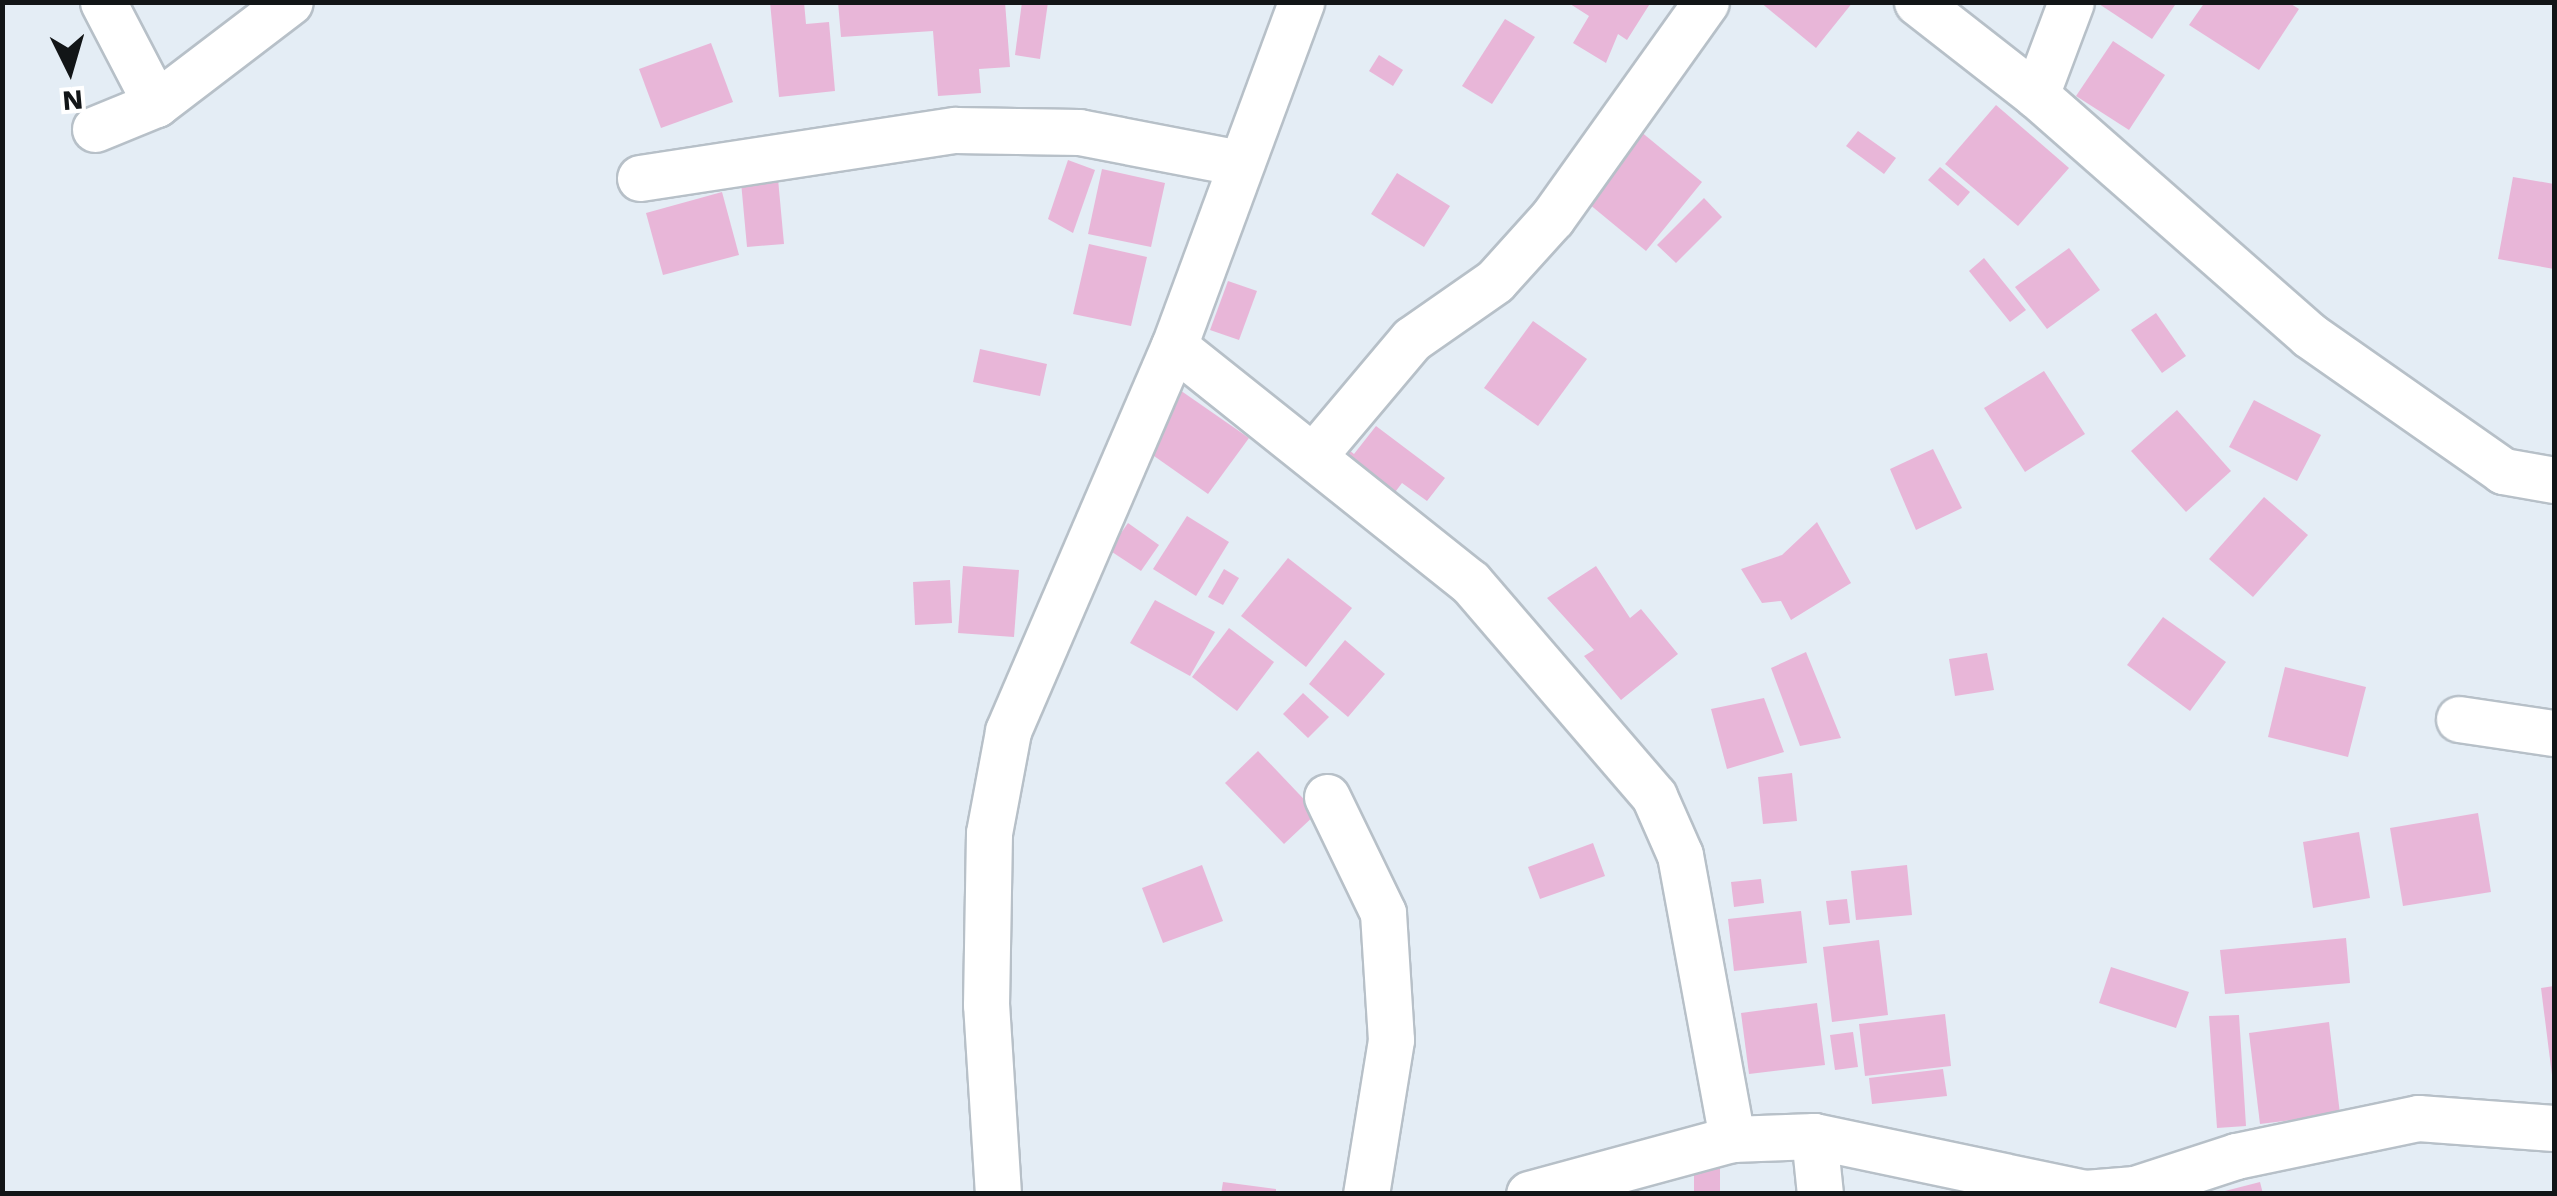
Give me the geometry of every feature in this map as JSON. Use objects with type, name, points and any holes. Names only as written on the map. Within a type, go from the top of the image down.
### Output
[{"type":"street","points":[[104,2],[156,104]]},
{"type":"street","points":[[96,129],[156,104],[290,2]]},
{"type":"street","points":[[998,1194],[986,1005],[996,781],[1106,492],[1174,346],[1301,2]]},
{"type":"street","points":[[1315,454],[1412,339],[1495,280],[1552,218],[1706,2]]},
{"type":"street","points":[[1916,2],[2036,95],[2184,231],[2435,429],[2503,470],[2554,480]]},
{"type":"street","points":[[2036,95],[2071,2]]},
{"type":"street","points":[[640,178],[955,130],[1078,132],[1240,164]]},
{"type":"street","points":[[1174,346],[1315,454],[1470,582],[1654,796],[1680,855],[1732,1139]]},
{"type":"street","points":[[2458,719],[2554,733]]},
{"type":"street","points":[[1327,796],[1383,912],[1392,1040],[1366,1194]]},
{"type":"street","points":[[1529,1194],[1732,1139],[1814,1136],[2085,1193],[2136,1189],[2236,1156],[2418,1118],[2554,1128]]},
{"type":"street","points":[[1814,1136],[1820,1194]]},
{"type":"building","points":[[770,2],[804,2],[806,24],[829,22],[835,91],[779,97]]},
{"type":"building","points":[[838,2],[1005,2],[1010,67],[979,69],[981,93],[938,96],[933,31],[841,37]]},
{"type":"building","points":[[1022,2],[1048,2],[1040,59],[1015,55]]},
{"type":"building","points":[[1567,2],[1651,2],[1627,40],[1618,34],[1606,63],[1573,43],[1589,16]]},
{"type":"building","points":[[1760,2],[1853,2],[1816,48]]},
{"type":"building","points":[[2096,2],[2177,2],[2152,39]]},
{"type":"building","points":[[2205,2],[2288,2],[2299,9],[2259,70],[2189,25]]},
{"type":"building","points":[[1505,19],[1535,37],[1492,104],[1462,86]]},
{"type":"building","points":[[2113,41],[2165,75],[2129,130],[2076,96]]},
{"type":"building","points":[[711,43],[733,102],[661,128],[639,69]]},
{"type":"building","points":[[1379,55],[1403,70],[1393,86],[1369,71]]},
{"type":"building","points":[[1996,105],[2069,168],[2018,226],[1945,164]]},
{"type":"building","points":[[1640,131],[1702,182],[1646,251],[1583,199]]},
{"type":"building","points":[[1858,131],[1896,158],[1884,174],[1846,146]]},
{"type":"building","points":[[1068,160],[1095,170],[1073,233],[1048,219]]},
{"type":"building","points":[[1940,167],[1970,192],[1958,206],[1928,180]]},
{"type":"building","points":[[777,168],[784,244],[747,247],[740,171]]},
{"type":"building","points":[[1102,169],[1165,183],[1151,247],[1088,234]]},
{"type":"building","points":[[1397,173],[1450,206],[1424,247],[1371,214]]},
{"type":"building","points":[[2513,177],[2554,184],[2554,269],[2498,259]]},
{"type":"building","points":[[722,192],[739,255],[663,275],[646,213]]},
{"type":"building","points":[[1704,198],[1722,217],[1676,263],[1657,245]]},
{"type":"building","points":[[1089,244],[1147,257],[1131,326],[1073,314]]},
{"type":"building","points":[[2069,248],[2100,290],[2047,329],[2015,287]]},
{"type":"building","points":[[1984,258],[2026,310],[2010,322],[1969,271]]},
{"type":"building","points":[[1228,281],[1257,291],[1239,340],[1210,330]]},
{"type":"building","points":[[2156,313],[2186,356],[2162,373],[2131,330]]},
{"type":"building","points":[[1533,321],[1587,359],[1538,426],[1484,388]]},
{"type":"building","points":[[980,349],[1047,364],[1040,396],[973,382]]},
{"type":"building","points":[[2044,371],[2085,434],[2025,472],[1984,408]]},
{"type":"building","points":[[1177,388],[1249,438],[1208,494],[1137,444]]},
{"type":"building","points":[[2254,400],[2321,435],[2297,481],[2229,447]]},
{"type":"building","points":[[2177,410],[2231,471],[2186,512],[2131,451]]},
{"type":"building","points":[[1376,426],[1445,478],[1427,501],[1402,483],[1386,504],[1331,462],[1343,445],[1354,454]]},
{"type":"building","points":[[1933,449],[1962,508],[1916,530],[1890,469]]},
{"type":"building","points":[[2264,497],[2308,535],[2253,597],[2209,559]]},
{"type":"building","points":[[1187,516],[1229,542],[1196,596],[1153,569]]},
{"type":"building","points":[[1817,522],[1851,583],[1791,620],[1781,601],[1762,603],[1741,569],[1782,555]]},
{"type":"building","points":[[1128,523],[1159,545],[1141,571],[1109,550]]},
{"type":"building","points":[[1288,558],[1352,608],[1306,667],[1241,616]]},
{"type":"building","points":[[963,566],[1019,570],[1014,637],[958,633]]},
{"type":"building","points":[[1596,566],[1630,618],[1641,609],[1678,654],[1621,700],[1584,656],[1594,650],[1547,598]]},
{"type":"building","points":[[1224,569],[1239,578],[1223,605],[1208,597]]},
{"type":"building","points":[[950,580],[952,623],[915,625],[913,582]]},
{"type":"building","points":[[1155,600],[1215,632],[1190,676],[1130,643]]},
{"type":"building","points":[[2163,617],[2226,662],[2190,711],[2127,665]]},
{"type":"building","points":[[1229,628],[1274,662],[1237,711],[1192,677]]},
{"type":"building","points":[[1345,640],[1385,674],[1348,717],[1309,684]]},
{"type":"building","points":[[1806,652],[1841,738],[1800,746],[1771,668]]},
{"type":"building","points":[[1987,653],[1994,690],[1955,696],[1949,659]]},
{"type":"building","points":[[2285,667],[2366,687],[2348,757],[2268,737]]},
{"type":"building","points":[[1303,693],[1329,717],[1308,738],[1283,714]]},
{"type":"building","points":[[1764,698],[1784,752],[1727,769],[1711,709]]},
{"type":"building","points":[[1258,751],[1317,813],[1284,844],[1225,783]]},
{"type":"building","points":[[1792,773],[1797,821],[1763,824],[1758,777]]},
{"type":"building","points":[[2478,813],[2491,892],[2403,906],[2390,828]]},
{"type":"building","points":[[2359,832],[2370,898],[2313,908],[2303,842]]},
{"type":"building","points":[[1593,843],[1605,876],[1540,899],[1528,867]]},
{"type":"building","points":[[1202,865],[1223,921],[1163,943],[1142,888]]},
{"type":"building","points":[[1907,865],[1912,915],[1856,920],[1851,871]]},
{"type":"building","points":[[1761,879],[1764,903],[1734,907],[1731,882]]},
{"type":"building","points":[[1847,899],[1850,923],[1829,925],[1826,901]]},
{"type":"building","points":[[1801,911],[1807,963],[1734,971],[1728,919]]},
{"type":"building","points":[[2346,938],[2350,983],[2225,994],[2220,950]]},
{"type":"building","points":[[1879,940],[1888,1015],[1832,1022],[1823,947]]},
{"type":"building","points":[[2111,967],[2189,992],[2176,1028],[2099,1003]]},
{"type":"building","points":[[2554,986],[2554,1075],[2552,1075],[2541,988]]},
{"type":"building","points":[[1817,1003],[1825,1065],[1749,1074],[1741,1013]]},
{"type":"building","points":[[1945,1014],[1951,1066],[1865,1076],[1859,1024]]},
{"type":"building","points":[[2239,1015],[2246,1126],[2217,1128],[2209,1016]]},
{"type":"building","points":[[2329,1022],[2340,1114],[2260,1124],[2249,1033]]},
{"type":"building","points":[[1853,1032],[1858,1067],[1835,1070],[1830,1035]]},
{"type":"building","points":[[1943,1069],[1947,1096],[1872,1104],[1869,1078]]},
{"type":"building","points":[[1694,1159],[1720,1159],[1720,1194],[1694,1194]]},
{"type":"building","points":[[1223,1182],[1276,1189],[1276,1194],[1221,1194]]},
{"type":"building","points":[[2260,1182],[2263,1194],[2221,1192]]}]
